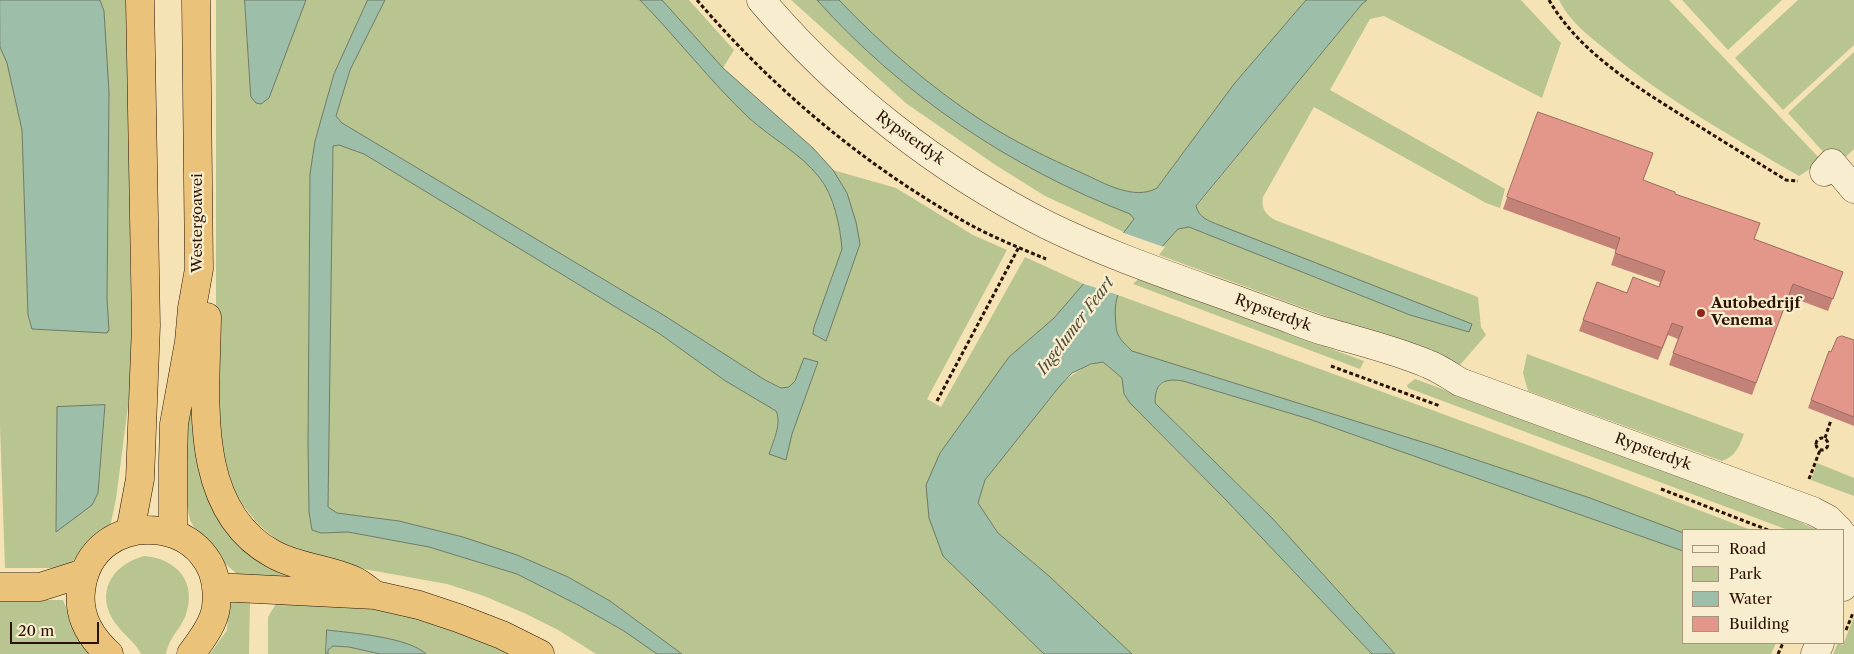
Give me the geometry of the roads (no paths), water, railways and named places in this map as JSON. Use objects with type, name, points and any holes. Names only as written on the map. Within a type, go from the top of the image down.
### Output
[{"type":"highway","points":[[130,532],[140,479],[146,325],[140,0]]},
{"type":"highway","name":"Westergoawei","points":[[173,533],[174,424],[189,342],[192,308],[200,270],[196,0]]},
{"type":"highway","points":[[200,270],[207,313],[207,403],[210,464],[216,485],[224,502],[244,532],[258,545],[273,554],[303,566],[354,580],[374,595]]},
{"type":"highway","points":[[109,654],[89,632],[82,617],[80,601],[84,573],[91,559],[110,540],[130,532],[153,530],[173,533],[191,544],[204,557],[213,570],[216,587],[216,608],[211,624],[191,654]]},
{"type":"highway","points":[[0,587],[40,587],[84,573]]},
{"type":"highway","points":[[216,587],[374,595],[419,605],[458,618],[502,635],[540,654]]},
{"type":"street","name":"Rypsterdyk","points":[[762,0],[798,41],[871,110],[910,141],[989,192],[1024,212],[1105,251],[1325,332],[1381,346],[1430,364],[1460,382],[1813,511],[1828,519],[1839,529]]},
{"type":"street","points":[[1824,172],[1832,163],[1854,188]]},
{"type":"street","points":[[1844,583],[1851,557],[1846,535]]},
{"type":"water","points":[[0,0],[100,0],[104,11],[109,92],[107,300],[109,330],[107,333],[32,329],[28,315],[22,130],[7,63],[0,47]]},
{"type":"water","points":[[245,0],[306,0],[269,98],[261,104],[256,103],[251,97]]},
{"type":"water","points":[[368,0],[385,0],[350,70],[336,116],[342,123],[665,316],[765,380],[781,388],[789,387],[795,381],[804,358],[818,362],[792,434],[786,460],[769,454],[775,438],[778,421],[776,411],[724,380],[660,334],[364,154],[339,145],[333,146],[328,507],[337,513],[399,521],[463,537],[517,555],[568,577],[610,601],[682,654],[657,654],[624,631],[517,574],[429,547],[348,532],[321,533],[312,530],[309,512],[308,443],[310,174],[315,141],[334,74]]},
{"type":"water","points":[[640,0],[662,0],[723,68],[813,148],[833,170],[847,193],[856,222],[860,244],[826,341],[813,334],[814,327],[842,249],[840,231],[829,193],[819,177],[803,160],[749,118],[735,104]]},
{"type":"water","name":"Ingelumer Feart","points":[[817,0],[839,0],[908,65],[964,109],[996,129],[1057,162],[1119,189],[1139,193],[1157,188],[1234,84],[1306,0],[1367,0],[1196,206],[1197,210],[1202,216],[1212,222],[1472,324],[1469,332],[1410,315],[1189,227],[1178,229],[1118,295],[1115,318],[1119,337],[1132,351],[1435,446],[1590,498],[1681,532],[1682,551],[1309,419],[1183,381],[1171,380],[1162,383],[1157,390],[1155,403],[1273,519],[1395,654],[1372,654],[1225,499],[1130,403],[1124,394],[1122,378],[1103,362],[1091,364],[1072,373],[1059,387],[985,480],[978,503],[998,533],[1049,576],[1132,654],[1044,654],[943,556],[929,518],[926,485],[940,453],[1009,357],[1054,318],[1092,274],[1134,219],[1130,214],[1043,175],[1001,151],[922,97],[850,35]]},
{"type":"water","points":[[105,405],[98,493],[92,505],[56,532],[57,407]]},
{"type":"water","points":[[327,630],[365,634],[393,640],[418,648],[426,654],[380,654],[349,647],[333,646],[328,650],[328,654],[326,654]]},
{"type":"place","name":"Autobedrijf Venema","points":[[1701,313]]}]
